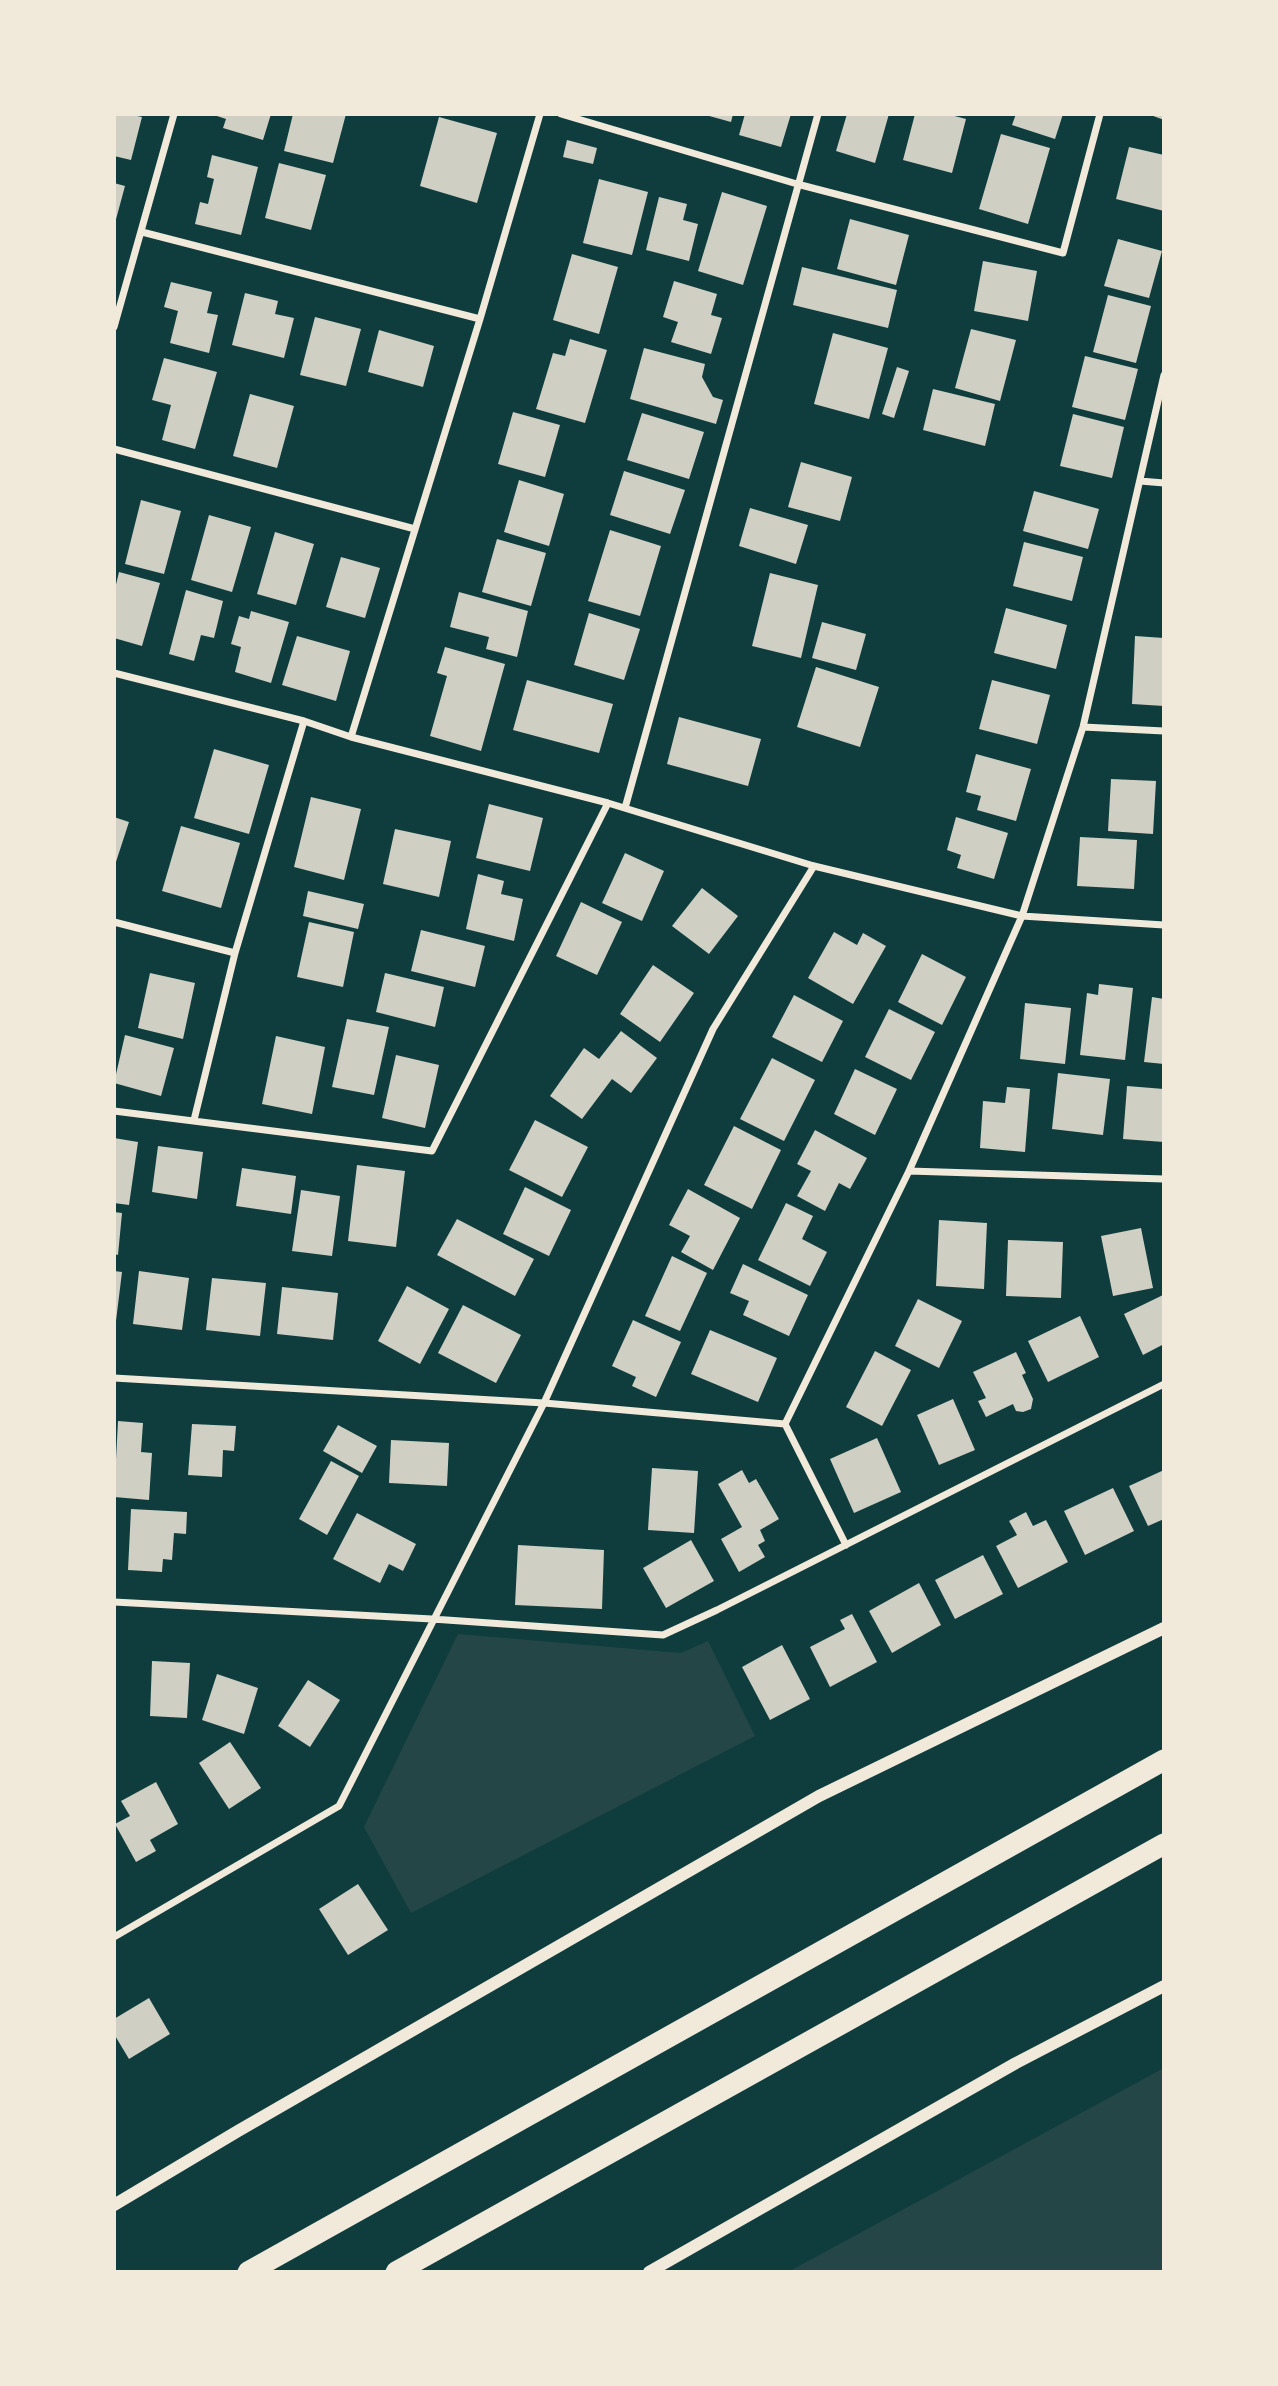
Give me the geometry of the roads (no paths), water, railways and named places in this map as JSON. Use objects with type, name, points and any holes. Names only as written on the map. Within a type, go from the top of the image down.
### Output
[{"type":"highway","points":[[248,2272],[1164,1759]]},
{"type":"highway","points":[[396,2272],[1164,1843]]},
{"type":"street","points":[[114,327],[174,114]]},
{"type":"street","points":[[351,737],[540,114]]},
{"type":"street","points":[[561,114],[797,184],[1063,253],[1100,114]]},
{"type":"street","points":[[625,808],[818,114]]},
{"type":"street","points":[[142,232],[480,319]]},
{"type":"street","points":[[785,1424],[909,1171],[1022,916],[1083,727],[1164,375]]},
{"type":"street","points":[[114,449],[415,529]]},
{"type":"street","points":[[1140,481],[1164,483]]},
{"type":"street","points":[[114,673],[608,803],[814,866],[1022,916],[1164,925]]},
{"type":"street","points":[[194,1120],[235,953],[304,721]]},
{"type":"street","points":[[1083,727],[1164,731]]},
{"type":"street","points":[[114,1111],[432,1151],[608,803]]},
{"type":"street","points":[[114,1937],[339,1805],[544,1403],[713,1029],[814,866]]},
{"type":"street","points":[[114,922],[235,953]]},
{"type":"street","points":[[909,1171],[1164,1180]]},
{"type":"street","points":[[114,1378],[544,1403],[785,1424]]},
{"type":"street","points":[[114,1602],[432,1619],[663,1636],[1164,1384]]},
{"type":"street","points":[[785,1424],[846,1545]]},
{"type":"street","points":[[114,2205],[819,1796],[1164,1628]]},
{"type":"street","points":[[649,2272],[1016,2063],[1164,1986]]}]
